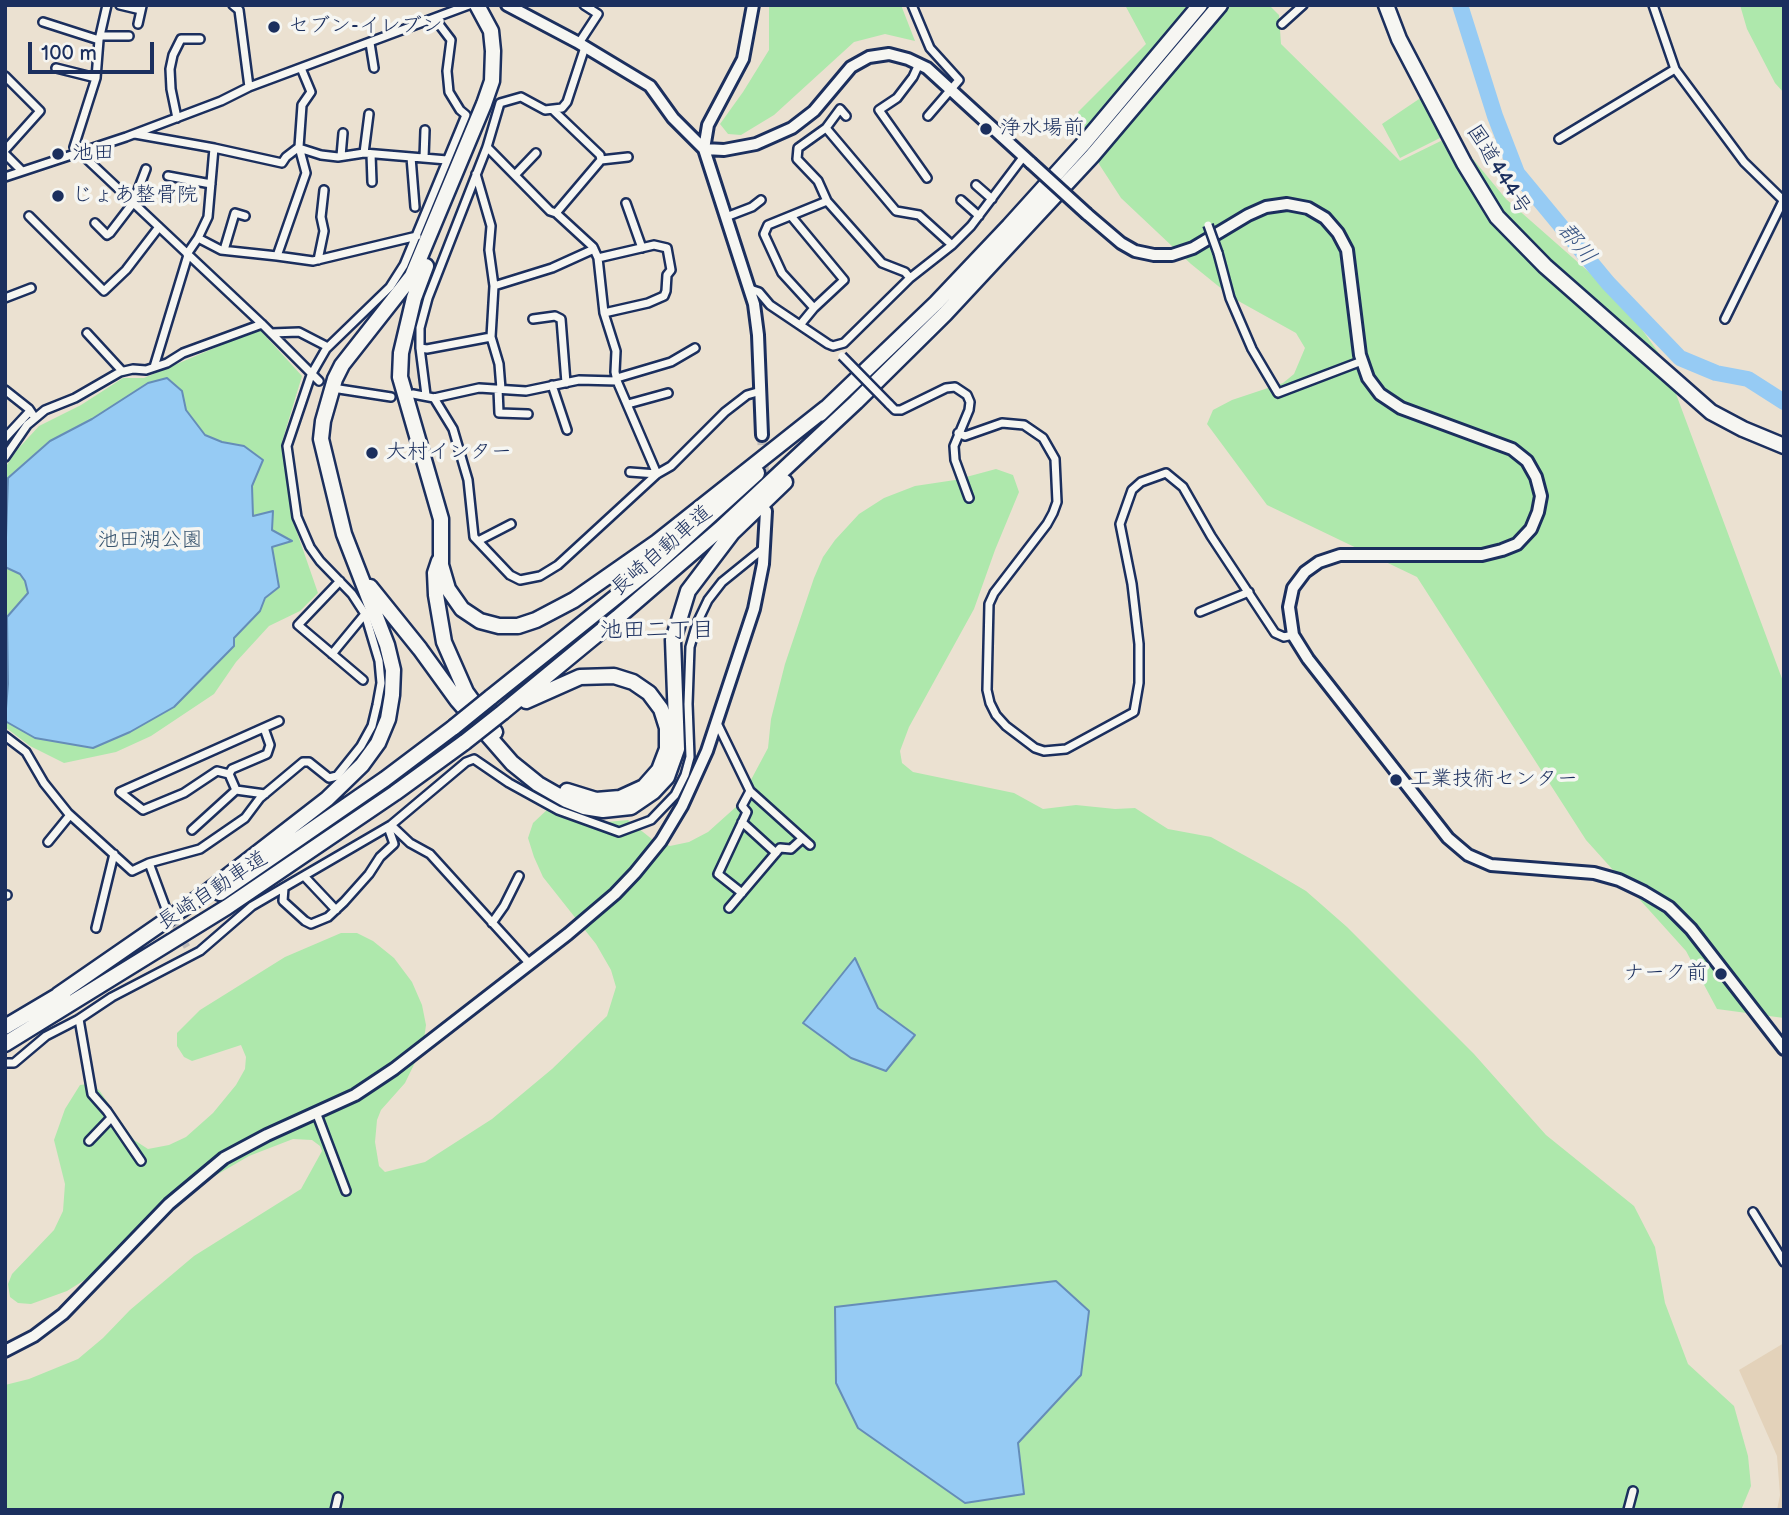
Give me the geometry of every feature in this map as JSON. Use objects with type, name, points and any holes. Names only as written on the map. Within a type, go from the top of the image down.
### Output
[{"type":"highway","points":[[58,995],[182,910],[304,819],[346,783],[362,765],[377,743],[388,719],[393,670],[387,645],[344,534],[321,439],[323,421],[335,379],[342,365],[412,276],[484,104],[492,81],[493,51],[491,31],[477,5]]},
{"type":"highway","points":[[490,5],[498,24],[502,53],[499,84],[414,298],[401,353],[400,377],[441,519],[441,565],[448,589],[462,609],[480,621],[499,626],[518,626],[536,620],[574,600],[657,542],[826,408]]},
{"type":"highway","name":"長崎自動車道","points":[[7,1034],[58,995],[275,856],[385,779],[652,568],[936,303],[1084,143],[1200,5]]},
{"type":"highway","name":"長崎自動車道","points":[[7,1034],[227,907],[395,793],[465,742],[617,618],[720,529],[945,314],[1093,156],[1220,5]]},
{"type":"highway","name":"国道444号","points":[[1386,5],[1399,39],[1464,163],[1497,216],[1545,266],[1711,412],[1784,446]]},
{"type":"highway","points":[[360,575],[457,700],[512,763],[538,784],[584,807],[603,810],[631,807],[653,792],[667,777],[677,749],[673,640],[688,591],[732,533],[862,407],[898,361]]},
{"type":"highway","points":[[442,553],[435,573],[444,642],[466,692],[518,757],[570,793],[596,800],[621,798],[644,787],[659,770],[667,749],[667,728],[661,709],[649,693],[633,682],[614,676],[580,677],[503,712]]},
{"type":"street","points":[[107,5],[99,38],[96,78],[75,147],[262,324],[319,382]]},
{"type":"street","points":[[120,5],[141,8],[138,24]]},
{"type":"street","points":[[233,5],[240,10],[249,87]]},
{"type":"street","points":[[5,177],[134,134],[249,87],[468,5]]},
{"type":"street","points":[[507,5],[582,45],[650,86],[673,118],[704,149],[750,289],[758,335],[762,435]]},
{"type":"street","points":[[584,5],[598,14]]},
{"type":"street","points":[[603,5],[582,45],[567,102],[562,108],[545,110],[521,97],[500,103],[487,147],[428,298],[419,348],[430,396],[453,429],[468,480],[474,537],[510,575],[520,580],[540,576],[558,565],[657,474],[671,466],[725,412],[747,395],[761,391]]},
{"type":"street","points":[[704,149],[708,125],[743,59],[753,5]]},
{"type":"street","points":[[912,5],[930,48],[959,80],[928,116]]},
{"type":"street","points":[[1282,24],[1303,5]]},
{"type":"street","points":[[1653,5],[1675,69],[1744,162],[1784,201],[1725,318]]},
{"type":"street","points":[[5,736],[26,752],[44,783],[70,815],[132,871],[149,863],[200,849],[245,818],[265,794],[303,762],[309,762],[329,778],[337,776],[361,746],[372,726],[381,683],[379,661],[365,614],[352,594],[310,547],[297,517],[287,446],[311,375],[328,347],[390,287],[404,265],[466,115],[453,100],[447,83],[452,40],[435,19]]},
{"type":"street","points":[[43,22],[99,38],[129,36]]},
{"type":"street","points":[[177,118],[171,89],[170,69],[173,55],[181,38],[200,39]]},
{"type":"street","points":[[370,43],[374,68]]},
{"type":"street","points":[[704,149],[724,150],[756,144],[792,128],[814,111],[851,67],[869,57],[890,54],[919,64],[952,90],[1087,214],[1121,243],[1135,251],[1172,255],[1193,248],[1266,207],[1287,204],[1308,208],[1325,218],[1338,233],[1347,250],[1362,361],[1368,378],[1380,394],[1401,408],[1511,449],[1527,461],[1536,477],[1541,496],[1531,529],[1517,544],[1502,550],[1482,555],[1340,555],[1319,562],[1305,572],[1293,588],[1289,607],[1293,635],[1308,659],[1448,838],[1468,855],[1491,865],[1594,873],[1619,880],[1669,907],[1691,929],[1784,1049]]},
{"type":"street","points":[[919,64],[897,98],[879,110],[927,178]]},
{"type":"street","points":[[56,68],[96,78]]},
{"type":"street","points":[[277,256],[306,173],[299,147],[302,105],[311,92],[301,68]]},
{"type":"street","points":[[1559,139],[1675,69]]},
{"type":"street","points":[[5,76],[40,111],[5,152],[21,170]]},
{"type":"street","points":[[846,116],[840,109],[826,128],[799,148],[797,159],[818,181],[827,201],[882,263],[905,272],[910,278]]},
{"type":"street","points":[[554,111],[600,155],[601,160]]},
{"type":"street","points":[[369,114],[367,154],[372,182]]},
{"type":"street","points":[[826,128],[896,211],[919,215],[952,245]]},
{"type":"street","points":[[424,158],[425,130]]},
{"type":"street","points":[[341,156],[344,133]]},
{"type":"street","points":[[134,134],[282,163],[299,147]]},
{"type":"street","points":[[299,147],[321,155],[367,154],[447,160]]},
{"type":"street","points":[[487,147],[550,211],[556,213],[594,249],[598,258],[604,313],[616,351],[617,380],[657,474]]},
{"type":"street","points":[[154,367],[188,254],[208,216],[214,148]]},
{"type":"street","points":[[514,175],[536,153]]},
{"type":"street","points":[[411,157],[415,207]]},
{"type":"street","points":[[556,213],[601,160],[628,157]]},
{"type":"street","points":[[839,346],[910,278],[952,245],[1028,160]]},
{"type":"street","points":[[95,223],[107,235],[110,233],[133,203],[146,169]]},
{"type":"street","points":[[476,174],[491,226],[489,250],[494,286],[491,337],[499,364],[499,413],[528,414]]},
{"type":"street","points":[[168,176],[211,184]]},
{"type":"street","points":[[976,185],[992,199]]},
{"type":"street","points":[[318,260],[324,231],[321,216],[324,190]]},
{"type":"street","points":[[726,217],[761,200]]},
{"type":"street","points":[[961,200],[979,216]]},
{"type":"street","points":[[814,308],[782,273],[764,234],[768,225],[827,201]]},
{"type":"street","points":[[626,204],[642,247]]},
{"type":"street","points":[[223,250],[231,212],[245,216]]},
{"type":"street","points":[[29,216],[104,291],[126,271],[159,227]]},
{"type":"street","points":[[791,216],[844,280],[800,325]]},
{"type":"street","points":[[1208,225],[1230,298],[1252,349],[1278,393],[1362,361]]},
{"type":"street","points":[[198,239],[223,250],[313,261],[417,236]]},
{"type":"street","points":[[598,258],[654,245],[667,248],[671,270],[667,275],[664,296],[648,303],[604,313]]},
{"type":"street","points":[[494,286],[552,268],[594,249]]},
{"type":"street","points":[[5,298],[31,288]]},
{"type":"street","points":[[750,289],[759,292],[771,305],[828,344],[839,346]]},
{"type":"street","points":[[533,319],[555,316],[561,319],[566,383]]},
{"type":"street","points":[[5,457],[20,434],[45,410],[75,398],[122,371],[154,367],[183,353],[262,324]]},
{"type":"street","points":[[271,333],[299,332],[328,347]]},
{"type":"street","points":[[87,333],[122,371]]},
{"type":"street","points":[[419,348],[427,349],[491,337]]},
{"type":"street","points":[[839,346],[842,356],[895,410],[901,410],[946,388],[955,387],[962,390],[970,402],[969,410],[954,446],[955,460],[969,498]]},
{"type":"street","points":[[412,394],[430,396],[479,388],[526,391],[579,380],[617,380],[671,362],[695,348]]},
{"type":"street","points":[[552,386],[567,430]]},
{"type":"street","points":[[339,389],[391,397]]},
{"type":"street","points":[[5,390],[35,418]]},
{"type":"street","points":[[628,404],[668,393]]},
{"type":"street","points":[[5,438],[30,411]]},
{"type":"street","points":[[958,433],[965,436],[1002,423],[1024,425],[1042,438],[1055,459],[1057,502],[1053,513],[994,593],[989,604],[990,703],[1006,726],[1035,748],[1055,752],[1066,749],[1134,712],[1139,683],[1139,644],[1132,584],[1119,524],[1132,490],[1141,482],[1166,472],[1183,487],[1211,536],[1275,633],[1284,637],[1293,635]]},
{"type":"street","points":[[630,472],[657,474]]},
{"type":"street","points":[[5,1351],[34,1336],[63,1314],[169,1204],[224,1158],[355,1095],[394,1069],[568,934],[615,894],[661,841],[682,806],[708,751],[754,609],[764,548],[766,511]]},
{"type":"street","points":[[478,541],[511,524]]},
{"type":"street","points":[[5,1063],[14,1063],[46,1036],[79,1019],[112,996],[192,956],[252,906],[389,827],[466,762],[474,759],[509,783],[558,810],[619,832],[651,820],[675,795],[688,766],[690,647],[697,623],[708,600],[722,582],[764,548]]},
{"type":"street","points":[[340,581],[298,625],[363,680]]},
{"type":"street","points":[[1200,612],[1249,592]]},
{"type":"street","points":[[332,654],[365,614]]},
{"type":"street","points":[[229,774],[218,771],[184,793],[143,810],[120,792],[279,721]]},
{"type":"street","points":[[717,723],[750,791],[810,845]]},
{"type":"street","points":[[229,774],[232,769],[267,754],[271,745],[264,728]]},
{"type":"street","points":[[229,774],[236,790]]},
{"type":"street","points":[[236,790],[265,794]]},
{"type":"street","points":[[192,830],[236,790]]},
{"type":"street","points":[[741,893],[718,874],[747,812],[742,806],[750,791]]},
{"type":"street","points":[[48,842],[70,815]]},
{"type":"street","points":[[742,822],[776,853]]},
{"type":"street","points":[[284,888],[283,901],[305,921],[312,924],[319,922],[336,910],[394,844],[389,827]]},
{"type":"street","points":[[389,827],[429,854],[528,964]]},
{"type":"street","points":[[729,908],[780,848],[791,849],[802,839]]},
{"type":"street","points":[[96,928],[114,854]]},
{"type":"street","points":[[149,863],[164,906]]},
{"type":"street","points":[[304,876],[336,910]]},
{"type":"street","points":[[492,923],[519,876]]},
{"type":"street","points":[[187,947],[192,956]]},
{"type":"street","points":[[79,1019],[92,1094],[141,1161]]},
{"type":"street","points":[[316,1112],[346,1191]]},
{"type":"street","points":[[89,1141],[111,1118]]},
{"type":"street","points":[[1753,1212],[1784,1262]]},
{"type":"street","points":[[1628,1510],[1633,1491]]},
{"type":"street","points":[[335,1510],[338,1496]]},
{"type":"shaded area","points":[[1784,1343],[1784,1510],[1777,1510],[1780,1495],[1777,1456],[1739,1370]]},
{"type":"green space","points":[[769,5],[901,5],[915,41],[885,34],[854,42],[774,115],[741,135],[728,134],[720,124],[769,50]]},
{"type":"green space","points":[[1125,5],[1269,5],[1279,15],[1281,44],[1400,161],[1453,135],[1506,199],[1598,280],[1636,321],[1663,359],[1784,684],[1784,1018],[1717,1009],[1686,951],[1586,840],[1417,577],[1267,505],[1207,424],[1213,410],[1232,400],[1283,383],[1294,374],[1305,348],[1296,333],[1233,298],[1191,264],[1121,198],[1099,164],[1078,112],[1146,44]]},
{"type":"green space","points":[[1740,5],[1784,5],[1784,93],[1775,83],[1747,29]]},
{"type":"green space","points":[[1422,97],[1442,137],[1400,158],[1382,124]]},
{"type":"green space","name":"池田湖公園","points":[[259,329],[302,376],[282,442],[292,518],[318,593],[300,611],[269,626],[236,662],[214,694],[151,736],[116,752],[64,763],[30,746],[5,727],[5,468],[39,426],[81,405],[123,378],[144,378]]},
{"type":"green space","points":[[996,469],[1013,475],[1019,492],[974,609],[909,727],[900,751],[902,763],[913,772],[1014,793],[1043,809],[1076,805],[1135,808],[1168,829],[1211,837],[1262,865],[1306,891],[1347,927],[1474,1054],[1546,1135],[1634,1206],[1655,1247],[1665,1303],[1688,1364],[1734,1406],[1748,1456],[1751,1486],[1741,1510],[5,1510],[5,1385],[29,1379],[78,1359],[130,1310],[194,1256],[301,1189],[322,1151],[312,1140],[293,1139],[249,1156],[194,1188],[99,1271],[67,1291],[31,1304],[18,1303],[10,1297],[8,1284],[12,1274],[54,1230],[63,1211],[65,1184],[54,1140],[65,1109],[80,1085],[88,1084],[99,1090],[134,1140],[148,1149],[169,1145],[186,1137],[213,1113],[236,1085],[245,1069],[246,1057],[241,1045],[192,1061],[184,1057],[177,1046],[177,1033],[200,1010],[285,957],[341,933],[357,933],[373,941],[394,958],[412,982],[422,1005],[426,1025],[423,1046],[405,1083],[381,1110],[377,1120],[375,1142],[379,1166],[385,1172],[425,1162],[492,1119],[552,1069],[607,1016],[616,987],[611,970],[596,944],[543,877],[528,838],[533,823],[550,807],[584,811],[607,822],[628,820],[653,840],[670,846],[689,842],[708,832],[737,806],[768,748],[771,719],[785,664],[814,578],[823,557],[835,540],[859,514],[884,498],[915,486],[955,480]]},
{"type":"water","name":"池田湖公園","points":[[167,378],[182,391],[186,410],[205,435],[222,442],[244,446],[263,460],[252,486],[253,516],[273,511],[272,530],[292,541],[272,547],[279,587],[265,598],[260,611],[234,638],[234,646],[174,707],[130,732],[93,748],[35,738],[5,721],[8,684],[7,617],[28,593],[20,574],[5,567],[8,478],[50,441],[92,419],[148,383]]},
{"type":"water","points":[[855,958],[878,1008],[915,1035],[886,1071],[851,1058],[803,1023]]},
{"type":"water","points":[[1056,1281],[1089,1311],[1081,1375],[1018,1443],[1024,1494],[965,1503],[858,1428],[836,1383],[835,1307]]},
{"type":"waterway","name":"郡川","points":[[1460,5],[1495,116],[1517,173],[1608,283],[1680,358],[1716,373],[1748,379],[1784,402]]},
{"type":"tunnel","points":[[762,435],[765,491]]},
{"type":"tunnel","points":[[170,916],[187,947]]},
{"type":"place","name":"セブン-イレブン","points":[[274,27]]},
{"type":"place","name":"浄水場前","points":[[986,129]]},
{"type":"place","name":"池田","points":[[58,154]]},
{"type":"place","name":"じょあ整骨院","points":[[58,196]]},
{"type":"place","name":"大村インター","points":[[372,453]]},
{"type":"place","name":"工業技術センター","points":[[1396,780]]},
{"type":"place","name":"ナーク前","points":[[1721,974]]},
{"type":"district","name":"池田二丁目","points":[[657,631]]}]
